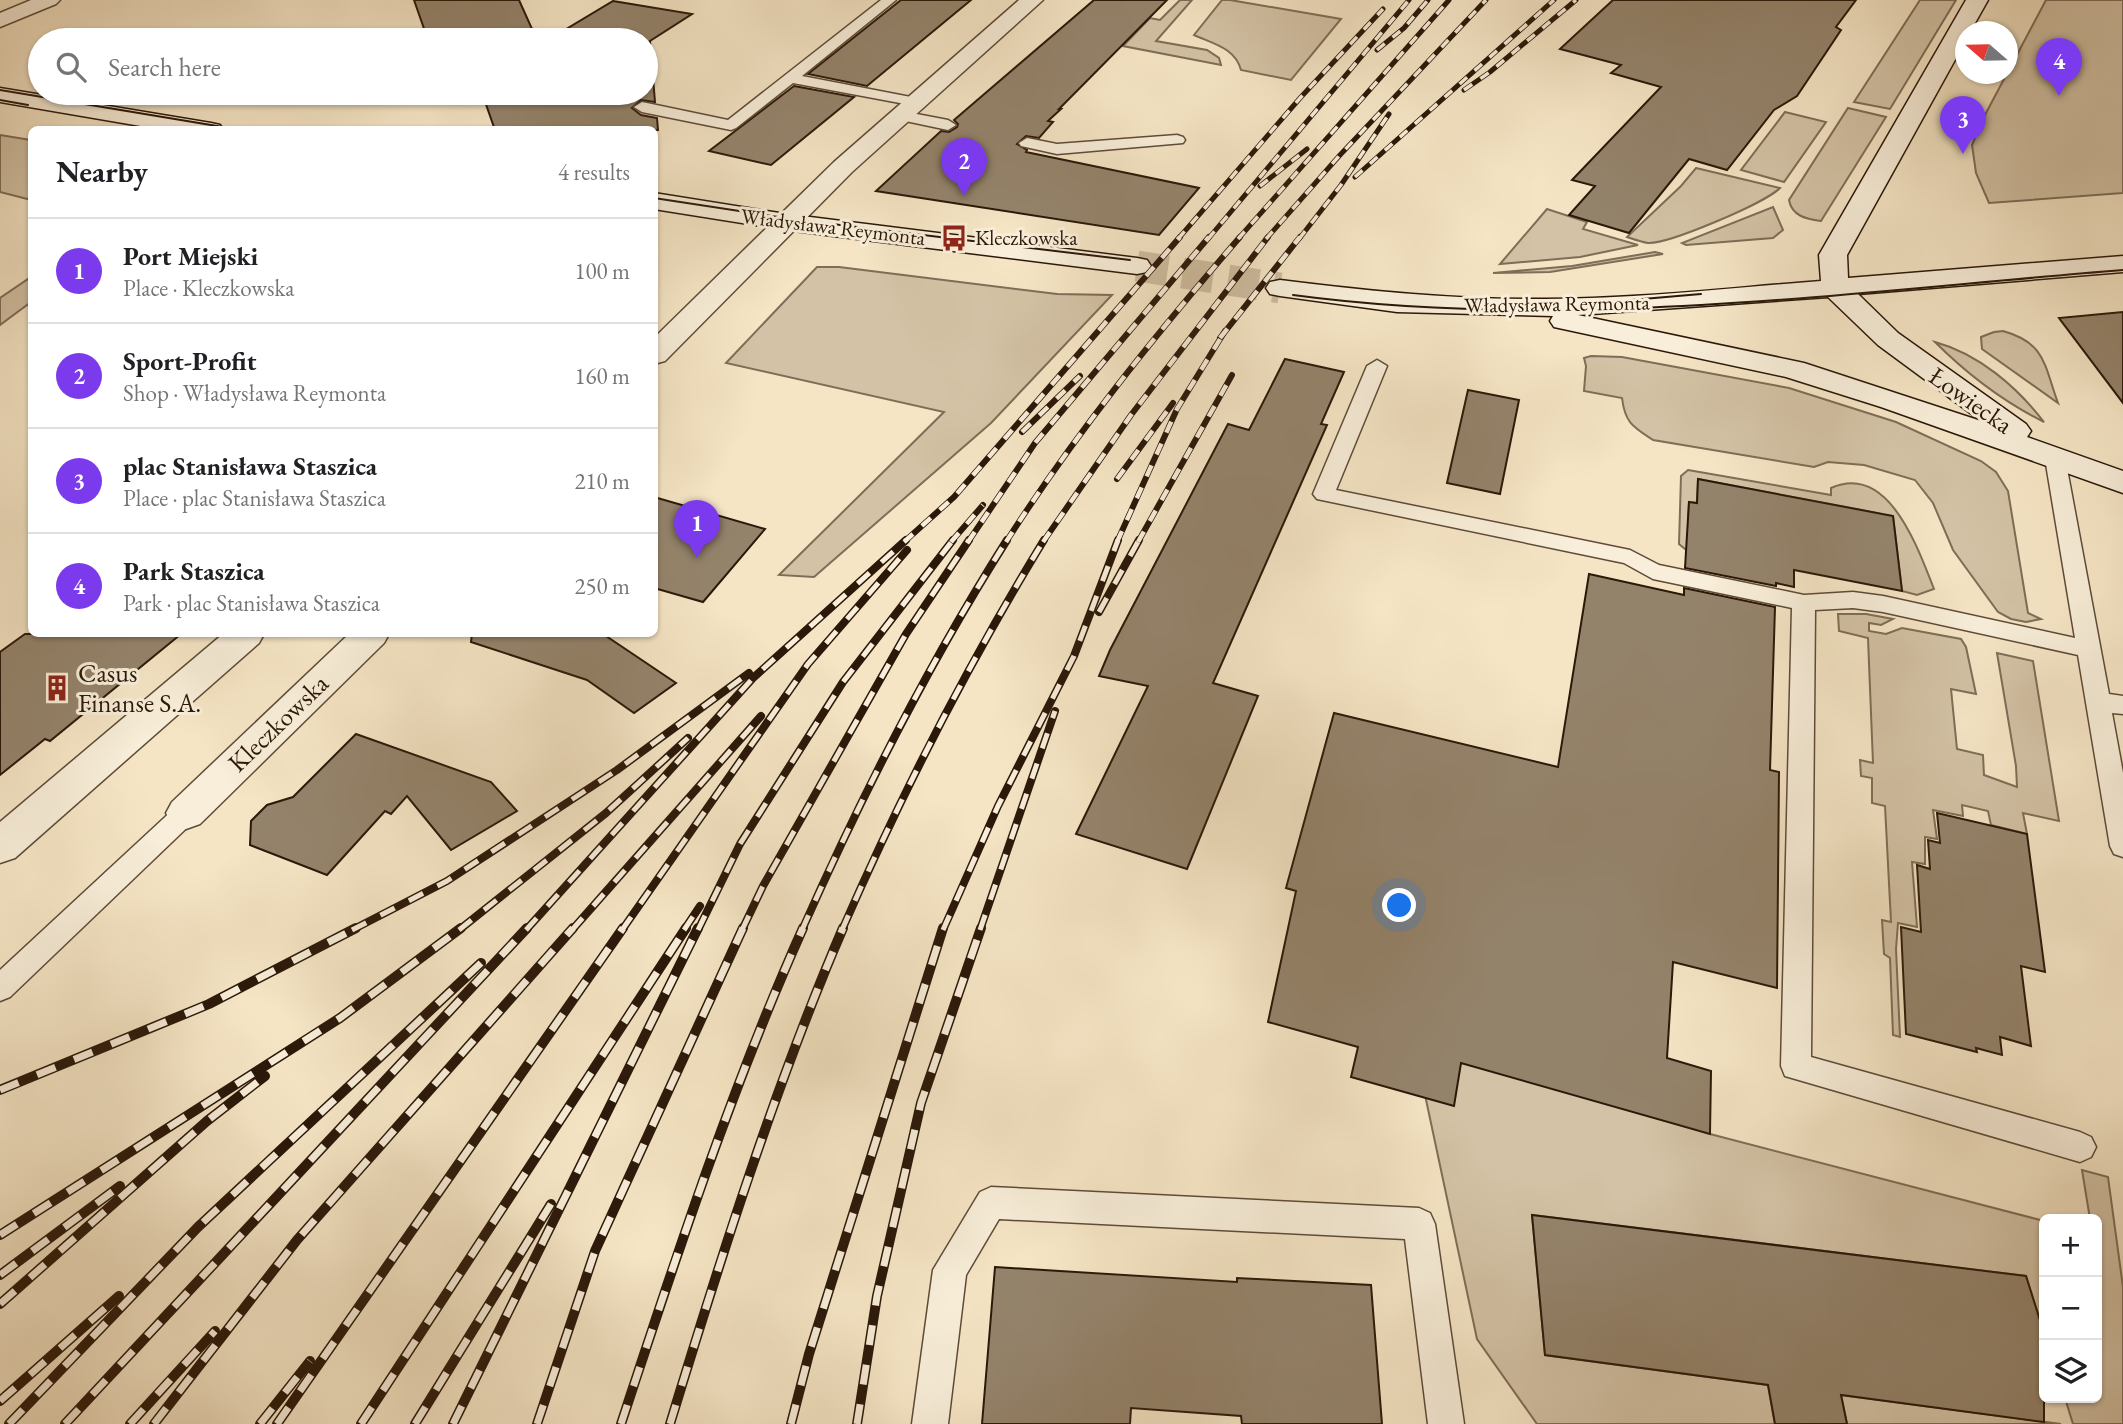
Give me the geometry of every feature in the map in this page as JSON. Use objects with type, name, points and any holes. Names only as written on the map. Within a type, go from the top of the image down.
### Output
[{"type":"street","points":[[0,21],[49,0]]},
{"type":"street","points":[[658,351],[786,222],[1032,0]]},
{"type":"street","points":[[1835,288],[1833,256],[1977,0]]},
{"type":"street","points":[[0,95],[28,100]]},
{"type":"street","points":[[60,105],[187,126]]},
{"type":"street","name":"Władysława Reymonta","points":[[658,202],[786,222],[1137,266]]},
{"type":"street","name":"Władysława Reymonta","points":[[1280,288],[1364,300],[1504,307],[1640,304],[2123,264]]},
{"type":"street","name":"Łowiecka","points":[[1835,288],[1888,339],[2055,458]]},
{"type":"street","points":[[1504,307],[1793,369],[1845,384],[1961,426]]},
{"type":"street","name":"Łowiecka","points":[[1888,339],[1909,376],[1961,426],[2123,483]]},
{"type":"street","points":[[0,846],[243,637]]},
{"type":"street","name":"Kleczkowska","points":[[186,813],[368,637]]},
{"type":"lane","points":[[642,107],[731,125],[889,0]]},
{"type":"lane","points":[[791,78],[909,109],[948,125]]},
{"type":"lane","points":[[1027,143],[1057,149],[1177,140]]},
{"type":"lane","points":[[1377,366],[1324,494],[1630,557],[1653,571],[1804,603],[1853,600],[1883,604],[2088,649]]},
{"type":"lane","points":[[2055,458],[2088,649],[2110,703],[2123,846]]},
{"type":"lane","points":[[1804,603],[1796,1066],[2080,1147]]},
{"type":"lane","points":[[0,988],[186,813]]},
{"type":"lane","points":[[930,1424],[950,1270],[991,1203],[1419,1224],[1446,1424]]},
{"type":"shaded area","points":[[1180,0],[1192,0],[1156,41],[1207,50],[1219,58],[1221,65],[1123,46],[1150,18],[1160,20]]},
{"type":"shaded area","points":[[1222,0],[1341,19],[1291,80],[1241,70],[1229,52],[1194,35]]},
{"type":"shaded area","points":[[1920,0],[1956,0],[1890,109],[1854,102]]},
{"type":"shaded area","points":[[2046,0],[2123,0],[2123,193],[1989,203],[1976,173],[1972,145],[2001,84],[2018,84],[2018,53]]},
{"type":"shaded area","points":[[1848,108],[1886,117],[1821,221],[1805,218],[1793,210],[1789,200]]},
{"type":"shaded area","points":[[1785,112],[1826,122],[1784,182],[1741,170]]},
{"type":"shaded area","points":[[0,135],[28,140],[28,199],[0,192]]},
{"type":"shaded area","points":[[1696,168],[1780,188],[1737,212],[1675,237],[1648,243],[1627,237],[1681,186]]},
{"type":"shaded area","points":[[1773,207],[1783,230],[1773,238],[1686,245],[1682,243]]},
{"type":"shaded area","points":[[1547,209],[1587,222],[1583,229],[1638,245],[1580,257],[1500,264]]},
{"type":"shaded area","points":[[1655,252],[1663,254],[1550,272],[1493,273],[1572,266]]},
{"type":"shaded area","points":[[817,267],[839,267],[1057,294],[1112,295],[991,423],[814,577],[779,575],[944,412],[726,363]]},
{"type":"shaded area","points":[[28,279],[28,304],[0,325],[0,298]]},
{"type":"shaded area","points":[[2003,331],[2028,342],[2036,349],[2046,367],[2058,403],[1982,349],[1981,337]]},
{"type":"shaded area","points":[[1935,342],[1967,355],[1996,373],[2022,396],[2044,422],[1986,386]]},
{"type":"shaded area","points":[[1622,357],[1789,388],[1896,422],[1981,461],[1996,472],[2008,491],[2028,613],[2041,619],[2026,622],[2011,619],[1998,612],[1953,550],[1933,503],[1915,480],[1864,465],[1828,462],[1814,467],[1653,440],[1628,419],[1622,398],[1584,391],[1584,358]]},
{"type":"shaded area","points":[[1688,470],[1831,495],[1831,488],[1851,483],[1869,487],[1885,498],[1898,514],[1910,533],[1934,589],[1917,595],[1902,591],[1893,516],[1698,479],[1697,503],[1689,502],[1688,521],[1695,550],[1685,549],[1679,544],[1681,476]]},
{"type":"shaded area","points":[[1838,614],[1866,614],[1893,619],[1881,625],[1869,623],[1869,631],[1886,634],[1902,628],[1961,639],[1966,647],[1976,694],[1951,689],[1957,749],[1983,755],[1984,775],[2017,787],[2016,766],[1997,653],[2033,661],[2059,821],[2023,813],[2027,834],[1991,825],[1988,811],[1962,805],[1963,816],[1933,810],[1937,839],[1925,837],[1925,864],[1912,862],[1917,927],[1898,923],[1896,949],[1900,1037],[1893,1035],[1890,958],[1884,954],[1882,920],[1891,922],[1885,806],[1872,803],[1872,778],[1861,776],[1860,760],[1873,763],[1868,638],[1839,631]]},
{"type":"shaded area","points":[[1456,1058],[1710,1134],[2039,1220],[2039,1317],[2026,1276],[1532,1215],[1545,1355],[1768,1385],[1775,1424],[1537,1424],[1477,1339],[1425,1095]]},
{"type":"shaded area","points":[[2082,1170],[2108,1177],[2123,1287],[2123,1424],[2073,1424],[2067,1403],[2102,1403],[2102,1214],[2089,1214]]},
{"type":"shaded area","points":[[1841,1395],[2061,1424],[1847,1424]]},
{"type":"building","points":[[414,0],[519,0],[532,28],[424,28]]},
{"type":"building","points":[[901,0],[971,0],[867,86],[808,74]]},
{"type":"building","points":[[1094,0],[1167,0],[1059,109],[1048,121],[1053,122],[1039,138],[1026,136],[1017,144],[1027,150],[1026,152],[1199,188],[1159,235],[876,191],[941,131],[949,132],[957,127],[958,124],[954,120]]},
{"type":"building","points":[[1613,0],[1856,0],[1836,27],[1841,30],[1797,96],[1774,110],[1727,170],[1689,159],[1629,233],[1569,215],[1595,186],[1572,180],[1661,87],[1611,73],[1621,65],[1560,49]]},
{"type":"building","points":[[613,1],[692,14],[658,36],[658,28],[568,28]]},
{"type":"building","points":[[794,86],[854,97],[771,165],[709,151]]},
{"type":"building","points":[[486,105],[635,105],[632,108],[641,115],[657,118],[658,126],[494,126]]},
{"type":"building","points":[[2123,312],[2123,403],[2059,318]]},
{"type":"building","points":[[1285,359],[1344,372],[1321,424],[1327,425],[1213,683],[1258,696],[1187,869],[1076,834],[1148,686],[1099,676],[1228,424],[1249,430]]},
{"type":"building","points":[[1468,390],[1519,400],[1500,494],[1447,483]]},
{"type":"building","points":[[1698,479],[1893,516],[1902,591],[1794,570],[1794,587],[1776,583],[1776,586],[1685,568],[1689,502],[1697,503]]},
{"type":"building","points":[[658,498],[765,529],[703,602],[658,589]]},
{"type":"building","points":[[1589,574],[1684,595],[1684,588],[1775,607],[1770,770],[1779,772],[1777,988],[1673,962],[1667,1058],[1711,1071],[1710,1134],[1461,1063],[1454,1106],[1351,1077],[1358,1047],[1268,1022],[1296,891],[1286,888],[1334,713],[1558,767]]},
{"type":"building","name":"Casus Finanse S.A.","points":[[25,634],[28,634],[28,637],[177,637],[50,741],[45,739],[0,775],[0,652]]},
{"type":"building","points":[[472,637],[607,637],[676,683],[634,713],[587,680],[471,642]]},
{"type":"building","points":[[356,734],[491,782],[517,811],[451,850],[407,796],[391,814],[385,811],[327,875],[250,845],[251,821],[267,805],[293,797]]},
{"type":"building","points":[[1937,813],[2027,834],[2045,972],[2021,966],[2031,1046],[2000,1037],[2002,1055],[1976,1048],[1977,1052],[1906,1034],[1901,927],[1921,932],[1917,865],[1930,869],[1928,840],[1940,843]]},
{"type":"building","points":[[1532,1215],[2026,1276],[2039,1317],[2039,1403],[2044,1403],[2044,1422],[1841,1395],[1847,1424],[1775,1424],[1768,1385],[1545,1355]]},
{"type":"building","points":[[995,1267],[1237,1282],[1237,1278],[1371,1285],[1382,1424],[1242,1424],[1241,1416],[1131,1408],[1130,1424],[982,1424]]},
{"type":"tunnel","points":[[1137,266],[1280,288]]},
{"type":"tram line","points":[[0,90],[28,95]]},
{"type":"tram line","points":[[0,100],[28,105]]},
{"type":"tram line","points":[[90,105],[217,126]]},
{"type":"tram line","points":[[658,199],[791,219],[1130,260]]},
{"type":"tram line","points":[[1293,295],[1397,305],[1500,310],[1604,309],[1708,305],[2123,270]]},
{"type":"tram line","points":[[1631,300],[1701,294]]},
{"type":"railway","points":[[1208,239],[1409,0]]},
{"type":"railway","points":[[1377,50],[1404,28],[1428,0]]},
{"type":"railway","points":[[1238,239],[1449,0]]},
{"type":"railway","points":[[1266,239],[1340,155],[1486,0]]},
{"type":"railway","points":[[1355,177],[1554,0]]},
{"type":"railway","points":[[1464,90],[1490,72],[1576,0]]},
{"type":"railway","points":[[1178,239],[1301,97],[1383,9]]},
{"type":"railway","points":[[1299,239],[1341,185],[1389,114]]},
{"type":"railway","points":[[1260,186],[1307,149]]},
{"type":"railway","points":[[904,542],[954,497],[1180,237]]},
{"type":"railway","points":[[968,542],[1035,443],[1209,237]]},
{"type":"railway","points":[[1006,542],[1117,385],[1240,237]]},
{"type":"railway","points":[[1043,542],[1131,415],[1268,237]]},
{"type":"railway","points":[[1223,334],[1300,237]]},
{"type":"railway","points":[[1117,542],[1177,409],[1223,334]]},
{"type":"railway","points":[[1220,338],[1223,334]]},
{"type":"railway","points":[[1138,542],[1232,375]]},
{"type":"railway","points":[[1022,432],[1080,376]]},
{"type":"railway","points":[[1117,479],[1173,403]]},
{"type":"railway","points":[[951,542],[983,505]]},
{"type":"railway","points":[[526,930],[753,678],[906,540]]},
{"type":"railway","points":[[698,930],[740,844],[843,682],[953,540]]},
{"type":"railway","points":[[742,930],[763,886],[906,634],[969,540]]},
{"type":"railway","points":[[802,930],[897,731],[1007,540]]},
{"type":"railway","points":[[842,930],[936,732],[988,635],[1044,540]]},
{"type":"railway","points":[[943,930],[998,806],[1074,656],[1118,540]]},
{"type":"railway","points":[[1099,612],[1139,540]]},
{"type":"railway","points":[[622,930],[808,664],[907,550]]},
{"type":"railway","points":[[352,930],[447,881],[617,770],[749,673]]},
{"type":"railway","points":[[980,930],[1055,711]]},
{"type":"railway","points":[[572,930],[761,716]]},
{"type":"railway","points":[[459,930],[606,813],[688,738]]},
{"type":"railway","points":[[684,930],[700,906]]},
{"type":"railway","points":[[0,1090],[209,1004],[356,928]]},
{"type":"railway","points":[[0,1235],[340,1018],[461,928]]},
{"type":"railway","points":[[65,1424],[527,928]]},
{"type":"railway","points":[[154,1424],[297,1240],[573,928]]},
{"type":"railway","points":[[277,1424],[623,928]]},
{"type":"railway","points":[[361,1424],[686,928]]},
{"type":"railway","points":[[453,1424],[698,928]]},
{"type":"railway","points":[[537,1424],[595,1251],[743,928]]},
{"type":"railway","points":[[621,1424],[728,1112],[803,928]]},
{"type":"railway","points":[[670,1424],[771,1112],[843,928]]},
{"type":"railway","points":[[791,1424],[809,1354],[943,928]]},
{"type":"railway","points":[[857,1424],[877,1296],[921,1103],[981,928]]},
{"type":"railway","points":[[9,1424],[198,1227],[481,963]]},
{"type":"railway","points":[[0,1304],[207,1121],[265,1076]]},
{"type":"railway","points":[[0,1275],[120,1186]]},
{"type":"railway","points":[[415,1424],[551,1204]]},
{"type":"railway","points":[[0,1401],[119,1296]]},
{"type":"railway","points":[[130,1424],[215,1331]]},
{"type":"railway","points":[[260,1424],[310,1361]]},
{"type":"place","name":"Park Staszica","points":[[2059,96]]},
{"type":"place","name":"plac Stanisława Staszica","points":[[1963,154]]},
{"type":"place","name":"Sport-Profit","points":[[964,196]]},
{"type":"place","name":"Kleczkowska","points":[[954,238]]},
{"type":"place","name":"Port Miejski","points":[[697,558]]},
{"type":"place","name":"Casus Finanse S.A.","points":[[57,688]]}]
